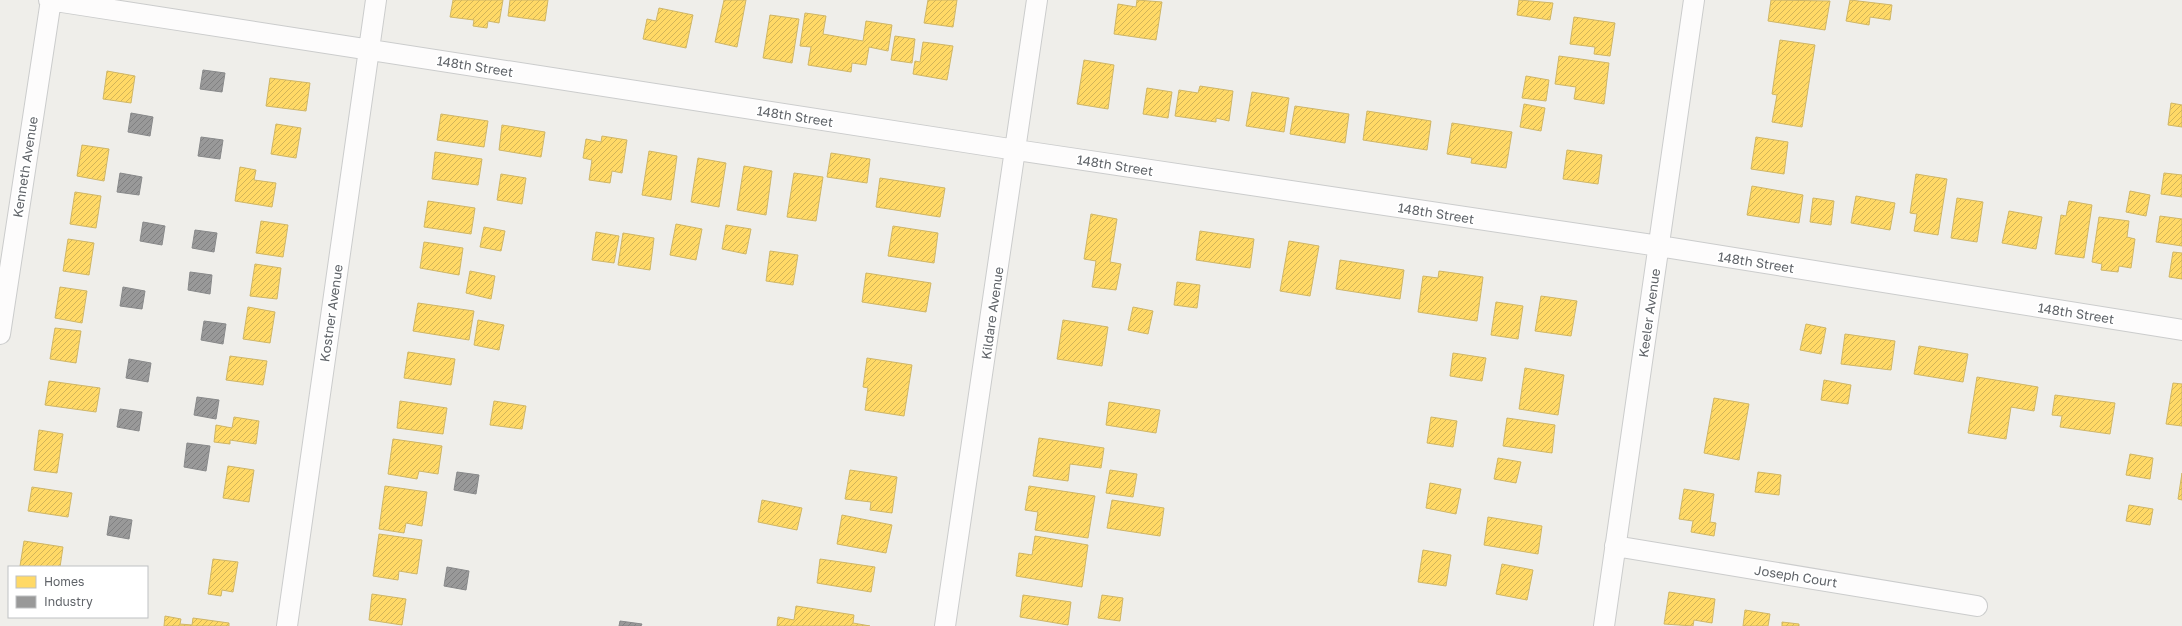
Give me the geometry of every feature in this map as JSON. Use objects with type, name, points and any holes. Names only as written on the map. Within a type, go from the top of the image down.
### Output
[{"type":"street","name":"148th Street","points":[[50,0],[1016,150],[1659,246],[2182,330]]},
{"type":"street","name":"Kenneth Avenue","points":[[0,334],[50,0]]},
{"type":"street","name":"Kostner Avenue","points":[[287,626],[376,0]]},
{"type":"street","name":"Kildare Avenue","points":[[946,626],[1037,0]]},
{"type":"street","name":"Keeler Avenue","points":[[1604,626],[1694,0]]},
{"type":"street","name":"Joseph Court","points":[[1615,546],[1977,606]]},
{"type":"building: Homes","points":[[453,0],[503,0],[499,23],[488,21],[487,28],[473,26],[474,20],[450,17]]},
{"type":"building: Homes","points":[[510,0],[548,0],[545,21],[508,16]]},
{"type":"building: Homes","points":[[724,0],[746,0],[737,47],[715,42]]},
{"type":"building: Homes","points":[[928,0],[957,0],[953,27],[924,23]]},
{"type":"building: Homes","points":[[1137,0],[1162,2],[1156,40],[1114,34],[1118,4],[1136,7]]},
{"type":"building: Homes","points":[[1519,0],[1553,3],[1550,20],[1517,15]]},
{"type":"building: Homes","points":[[1771,0],[1830,1],[1825,30],[1768,21]]},
{"type":"building: Homes","points":[[1850,0],[1892,5],[1890,20],[1870,17],[1869,25],[1846,21]]},
{"type":"building: Homes","points":[[659,8],[693,15],[686,48],[643,39],[647,19],[656,21]]},
{"type":"building: Homes","points":[[805,13],[826,16],[823,34],[863,41],[866,21],[892,25],[888,51],[869,47],[866,65],[852,63],[851,72],[808,65],[811,47],[800,46]]},
{"type":"building: Homes","points":[[770,15],[799,19],[792,63],[763,58]]},
{"type":"building: Homes","points":[[1574,17],[1615,23],[1610,56],[1594,54],[1595,47],[1570,44]]},
{"type":"building: Homes","points":[[895,36],[915,39],[912,63],[891,60]]},
{"type":"building: Homes","points":[[1780,40],[1815,45],[1802,127],[1772,122],[1777,95],[1772,94]]},
{"type":"building: Homes","points":[[923,42],[953,46],[947,80],[913,74],[915,61],[920,62]]},
{"type":"building: Homes","points":[[1559,56],[1609,63],[1604,104],[1574,99],[1576,87],[1555,84]]},
{"type":"building: Homes","points":[[1084,60],[1114,65],[1108,109],[1077,104]]},
{"type":"building: Homes","points":[[107,71],[135,76],[131,103],[103,99]]},
{"type":"building: Homes","points":[[1526,76],[1549,80],[1546,101],[1522,98]]},
{"type":"building: Homes","points":[[270,78],[310,83],[306,111],[266,106]]},
{"type":"building: Homes","points":[[1200,86],[1233,91],[1229,121],[1216,118],[1216,122],[1175,116],[1179,90],[1198,93]]},
{"type":"building: Homes","points":[[1147,88],[1172,92],[1168,118],[1143,114]]},
{"type":"building: Homes","points":[[1252,92],[1289,98],[1284,132],[1246,126]]},
{"type":"building: Homes","points":[[2171,103],[2182,105],[2182,127],[2168,125]]},
{"type":"building: Homes","points":[[1524,104],[1545,108],[1541,131],[1520,127]]},
{"type":"building: Homes","points":[[1295,106],[1349,114],[1345,143],[1290,134]]},
{"type":"building: Homes","points":[[1367,111],[1431,121],[1427,150],[1363,140]]},
{"type":"building: Homes","points":[[441,114],[488,121],[484,147],[437,140]]},
{"type":"building: Homes","points":[[1452,123],[1512,132],[1506,168],[1471,163],[1472,158],[1447,154]]},
{"type":"building: Homes","points":[[276,124],[301,128],[296,158],[271,154]]},
{"type":"building: Homes","points":[[502,125],[545,132],[541,157],[499,150]]},
{"type":"building: Homes","points":[[602,136],[627,140],[622,173],[612,171],[610,183],[589,180],[592,160],[583,158],[586,139],[601,142]]},
{"type":"building: Homes","points":[[1756,137],[1788,142],[1784,174],[1751,169]]},
{"type":"building: Homes","points":[[82,145],[109,149],[104,181],[77,176]]},
{"type":"building: Homes","points":[[1567,150],[1602,155],[1598,184],[1563,179]]},
{"type":"building: Homes","points":[[649,151],[677,156],[671,200],[642,195]]},
{"type":"building: Homes","points":[[435,152],[482,159],[478,185],[432,179]]},
{"type":"building: Homes","points":[[831,153],[870,159],[867,183],[827,177]]},
{"type":"building: Homes","points":[[698,158],[726,163],[719,207],[691,202]]},
{"type":"building: Homes","points":[[744,166],[772,171],[766,215],[737,210]]},
{"type":"building: Homes","points":[[240,167],[256,170],[254,180],[276,183],[272,207],[235,201]]},
{"type":"building: Homes","points":[[794,173],[823,177],[816,221],[787,217]]},
{"type":"building: Homes","points":[[2164,173],[2182,175],[2182,197],[2161,194]]},
{"type":"building: Homes","points":[[501,174],[526,178],[522,204],[497,200]]},
{"type":"building: Homes","points":[[1916,174],[1947,179],[1938,235],[1914,231],[1917,214],[1910,213]]},
{"type":"building: Homes","points":[[880,178],[945,188],[940,217],[876,207]]},
{"type":"building: Homes","points":[[1752,186],[1803,195],[1799,223],[1747,215]]},
{"type":"building: Homes","points":[[2130,191],[2150,195],[2146,216],[2126,212]]},
{"type":"building: Homes","points":[[75,192],[101,196],[96,228],[70,224]]},
{"type":"building: Homes","points":[[1856,196],[1895,203],[1890,230],[1851,223]]},
{"type":"building: Homes","points":[[1813,198],[1834,201],[1831,225],[1810,222]]},
{"type":"building: Homes","points":[[1957,198],[1983,202],[1977,242],[1951,238]]},
{"type":"building: Homes","points":[[428,201],[475,208],[471,234],[424,227]]},
{"type":"building: Homes","points":[[2069,201],[2092,205],[2084,258],[2055,254],[2061,215],[2066,216]]},
{"type":"building: Homes","points":[[2009,211],[2042,217],[2036,249],[2002,243]]},
{"type":"building: Homes","points":[[1091,214],[1117,219],[1110,262],[1121,264],[1116,290],[1092,287],[1096,261],[1084,259]]},
{"type":"building: Homes","points":[[2160,216],[2182,219],[2182,246],[2156,242]]},
{"type":"building: Homes","points":[[2099,217],[2129,221],[2127,237],[2135,239],[2131,268],[2119,266],[2118,272],[2101,270],[2102,264],[2092,262]]},
{"type":"building: Homes","points":[[261,221],[288,225],[283,257],[256,253]]},
{"type":"building: Homes","points":[[676,224],[702,229],[696,260],[670,255]]},
{"type":"building: Homes","points":[[726,225],[751,229],[746,254],[722,249]]},
{"type":"building: Homes","points":[[893,226],[938,233],[934,263],[888,256]]},
{"type":"building: Homes","points":[[484,227],[505,231],[501,251],[480,247]]},
{"type":"building: Homes","points":[[1200,231],[1254,239],[1250,268],[1196,260]]},
{"type":"building: Homes","points":[[596,232],[619,236],[614,263],[592,260]]},
{"type":"building: Homes","points":[[623,233],[654,238],[650,270],[618,265]]},
{"type":"building: Homes","points":[[68,239],[94,243],[89,275],[63,271]]},
{"type":"building: Homes","points":[[1289,241],[1319,246],[1310,296],[1280,291]]},
{"type":"building: Homes","points":[[424,242],[463,248],[459,275],[420,268]]},
{"type":"building: Homes","points":[[770,251],[798,255],[793,285],[766,281]]},
{"type":"building: Homes","points":[[2173,252],[2182,253],[2182,279],[2169,277]]},
{"type":"building: Homes","points":[[1340,260],[1404,270],[1400,299],[1336,289]]},
{"type":"building: Homes","points":[[255,264],[281,268],[277,299],[250,296]]},
{"type":"building: Homes","points":[[470,271],[495,276],[491,299],[466,293]]},
{"type":"building: Homes","points":[[1439,271],[1483,277],[1477,321],[1418,312],[1423,276],[1438,278]]},
{"type":"building: Homes","points":[[866,273],[931,283],[926,312],[862,302]]},
{"type":"building: Homes","points":[[1177,282],[1200,285],[1197,308],[1174,305]]},
{"type":"building: Homes","points":[[60,287],[87,291],[82,323],[55,318]]},
{"type":"building: Homes","points":[[1541,296],[1577,301],[1571,336],[1535,331]]},
{"type":"building: Homes","points":[[1496,302],[1523,306],[1518,339],[1491,335]]},
{"type":"building: Homes","points":[[418,303],[474,311],[469,340],[413,331]]},
{"type":"building: Homes","points":[[248,307],[275,312],[270,343],[243,339]]},
{"type":"building: Homes","points":[[1133,307],[1153,311],[1148,334],[1128,330]]},
{"type":"building: Homes","points":[[478,320],[504,325],[499,350],[474,345]]},
{"type":"building: Homes","points":[[1063,320],[1108,327],[1102,366],[1057,359]]},
{"type":"building: Homes","points":[[1806,324],[1826,328],[1821,354],[1800,350]]},
{"type":"building: Homes","points":[[55,328],[81,331],[76,363],[50,359]]},
{"type":"building: Homes","points":[[1845,334],[1895,341],[1891,370],[1841,364]]},
{"type":"building: Homes","points":[[1919,346],[1968,354],[1963,382],[1914,374]]},
{"type":"building: Homes","points":[[408,352],[455,359],[451,385],[404,378]]},
{"type":"building: Homes","points":[[1453,353],[1486,358],[1482,381],[1450,376]]},
{"type":"building: Homes","points":[[230,356],[267,361],[263,385],[226,380]]},
{"type":"building: Homes","points":[[867,358],[912,365],[904,416],[865,410],[868,388],[863,387]]},
{"type":"building: Homes","points":[[1525,368],[1564,375],[1558,415],[1519,409]]},
{"type":"building: Homes","points":[[1977,377],[2038,387],[2034,411],[2011,407],[2006,439],[1968,433]]},
{"type":"building: Homes","points":[[1824,380],[1851,385],[1848,404],[1821,400]]},
{"type":"building: Homes","points":[[49,381],[100,388],[96,412],[45,405]]},
{"type":"building: Homes","points":[[2173,383],[2182,384],[2182,426],[2166,424]]},
{"type":"building: Homes","points":[[2055,395],[2115,403],[2110,434],[2060,427],[2062,416],[2052,415]]},
{"type":"building: Homes","points":[[1714,398],[1749,404],[1739,460],[1704,453]]},
{"type":"building: Homes","points":[[400,401],[447,408],[443,434],[397,428]]},
{"type":"building: Homes","points":[[494,401],[526,406],[522,429],[490,425]]},
{"type":"building: Homes","points":[[1109,402],[1160,410],[1156,433],[1106,425]]},
{"type":"building: Homes","points":[[234,417],[259,421],[256,444],[230,440],[230,444],[214,442],[216,425],[232,428]]},
{"type":"building: Homes","points":[[1431,417],[1457,421],[1453,447],[1427,443]]},
{"type":"building: Homes","points":[[1507,418],[1555,425],[1552,453],[1503,446]]},
{"type":"building: Homes","points":[[39,430],[63,434],[57,473],[34,470]]},
{"type":"building: Homes","points":[[1039,438],[1104,448],[1101,468],[1070,464],[1068,481],[1033,476]]},
{"type":"building: Homes","points":[[393,439],[442,446],[438,474],[419,471],[417,479],[388,474]]},
{"type":"building: Homes","points":[[2130,454],[2153,458],[2150,479],[2126,475]]},
{"type":"building: Homes","points":[[1498,458],[1521,462],[1516,483],[1494,479]]},
{"type":"building: Homes","points":[[228,466],[254,470],[249,502],[223,498]]},
{"type":"building: Homes","points":[[850,470],[897,477],[892,513],[870,510],[871,502],[845,499]]},
{"type":"building: Homes","points":[[1110,470],[1137,474],[1133,497],[1106,493]]},
{"type":"building: Homes","points":[[1758,472],[1781,475],[1779,495],[1755,492]]},
{"type":"building: Homes","points":[[2182,473],[2182,500],[2178,499]]},
{"type":"building: Homes","points":[[1430,483],[1461,489],[1456,514],[1426,508]]},
{"type":"building: Homes","points":[[385,486],[427,492],[422,526],[406,523],[404,533],[379,529]]},
{"type":"building: Homes","points":[[1029,486],[1095,496],[1088,538],[1035,530],[1038,512],[1025,510]]},
{"type":"building: Homes","points":[[32,487],[72,493],[68,517],[28,511]]},
{"type":"building: Homes","points":[[1684,489],[1714,494],[1710,522],[1716,523],[1714,536],[1691,532],[1693,521],[1679,519]]},
{"type":"building: Homes","points":[[762,500],[802,508],[797,530],[758,522]]},
{"type":"building: Homes","points":[[1112,500],[1164,508],[1160,536],[1107,528]]},
{"type":"building: Homes","points":[[2129,505],[2153,509],[2150,525],[2126,521]]},
{"type":"building: Homes","points":[[842,515],[892,525],[886,553],[837,544]]},
{"type":"building: Homes","points":[[1488,517],[1542,526],[1538,554],[1484,545]]},
{"type":"building: Homes","points":[[379,534],[422,540],[417,574],[399,571],[398,580],[373,576]]},
{"type":"building: Homes","points":[[1035,536],[1088,545],[1082,587],[1016,576],[1019,553],[1032,555]]},
{"type":"building: Homes","points":[[24,541],[63,547],[60,566],[20,566]]},
{"type":"building: Homes","points":[[1423,550],[1451,555],[1446,586],[1418,582]]},
{"type":"building: Homes","points":[[213,559],[238,562],[233,592],[222,590],[221,596],[208,594]]},
{"type":"building: Homes","points":[[820,559],[875,567],[871,592],[817,583]]},
{"type":"building: Homes","points":[[1502,564],[1533,570],[1527,600],[1496,594]]},
{"type":"building: Homes","points":[[1669,592],[1715,599],[1712,623],[1694,620],[1693,626],[1664,624]]},
{"type":"building: Homes","points":[[372,594],[406,599],[402,625],[369,620]]},
{"type":"building: Homes","points":[[1023,595],[1071,602],[1068,625],[1020,617]]},
{"type":"building: Homes","points":[[1102,595],[1123,598],[1120,621],[1098,618]]},
{"type":"building: Homes","points":[[796,606],[854,615],[853,623],[870,626],[777,626],[778,617],[794,620]]},
{"type":"building: Homes","points":[[1745,610],[1770,614],[1768,626],[1743,626]]},
{"type":"building: Homes","points":[[165,616],[181,619],[180,624],[192,625],[193,618],[229,623],[229,626],[164,626]]},
{"type":"building: Homes","points":[[1782,622],[1799,624],[1799,626],[1782,626]]},
{"type":"building: Industry","points":[[203,70],[225,73],[222,92],[200,89]]},
{"type":"building: Industry","points":[[131,113],[153,117],[150,136],[128,132]]},
{"type":"building: Industry","points":[[201,137],[223,140],[220,159],[198,156]]},
{"type":"building: Industry","points":[[120,173],[142,177],[139,195],[117,192]]},
{"type":"building: Industry","points":[[143,222],[165,226],[162,245],[140,241]]},
{"type":"building: Industry","points":[[195,230],[217,233],[214,252],[192,248]]},
{"type":"building: Industry","points":[[190,272],[212,275],[210,294],[188,290]]},
{"type":"building: Industry","points":[[123,287],[145,291],[142,309],[120,306]]},
{"type":"building: Industry","points":[[204,321],[226,324],[223,344],[201,340]]},
{"type":"building: Industry","points":[[129,359],[151,363],[148,382],[126,378]]},
{"type":"building: Industry","points":[[197,397],[219,400],[216,419],[194,415]]},
{"type":"building: Industry","points":[[120,409],[142,412],[139,431],[117,427]]},
{"type":"building: Industry","points":[[187,443],[210,446],[206,471],[184,467]]},
{"type":"building: Industry","points":[[457,472],[479,475],[476,494],[454,490]]},
{"type":"building: Industry","points":[[110,516],[132,520],[129,539],[107,535]]},
{"type":"building: Industry","points":[[447,567],[469,571],[466,590],[444,586]]},
{"type":"building: Industry","points":[[620,621],[642,624],[641,626],[619,626]]}]
